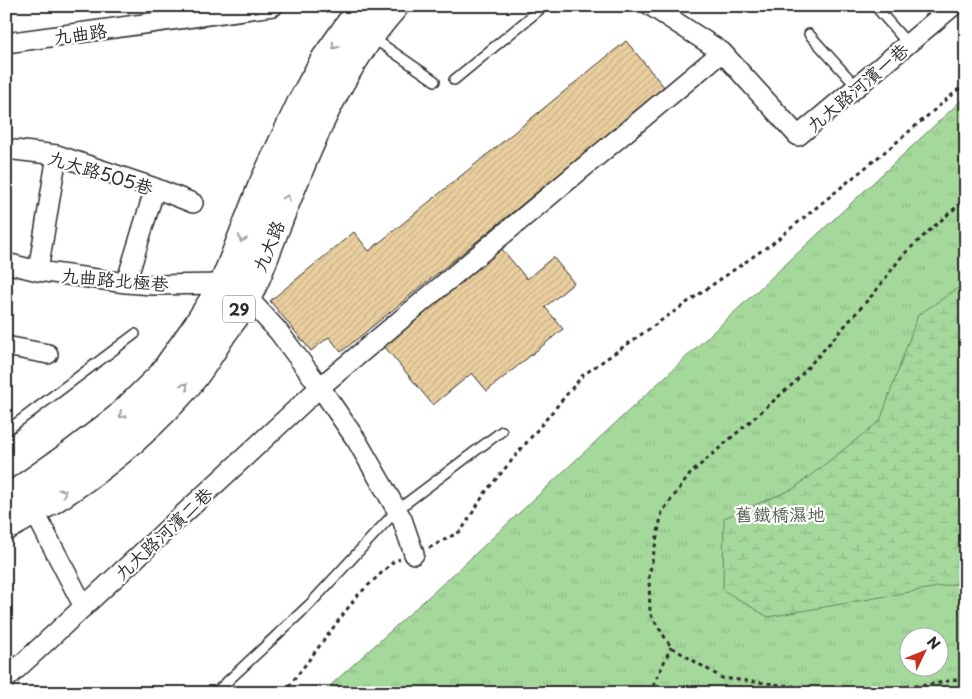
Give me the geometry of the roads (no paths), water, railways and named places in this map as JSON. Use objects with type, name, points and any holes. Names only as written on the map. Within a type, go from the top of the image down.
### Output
[{"type":"main road","name":"九大路","points":[[6,526],[34,511],[85,477],[142,432],[181,392],[216,344],[235,291],[262,188],[301,104],[325,60],[374,15]]},
{"type":"main road","name":"九大路","points":[[6,498],[21,490],[71,455],[119,418],[162,376],[198,326],[235,291]]},
{"type":"street","name":"九曲路","points":[[6,43],[213,10],[274,6]]},
{"type":"street","name":"九大路河濱一巷","points":[[651,6],[722,52],[798,136],[953,6]]},
{"type":"street","name":"九大路河濱二巷","points":[[6,679],[320,386],[722,52]]},
{"type":"street","name":"九大路505巷","points":[[6,148],[57,155],[193,203]]},
{"type":"street","points":[[38,271],[57,155]]},
{"type":"street","points":[[126,283],[155,188]]},
{"type":"street","name":"九曲路北極巷","points":[[6,263],[38,271],[126,283],[235,291]]},
{"type":"street","points":[[235,291],[278,331],[320,386],[357,441],[397,510],[414,554]]},
{"type":"street","points":[[6,346],[48,354]]},
{"type":"street","points":[[34,511],[84,607]]},
{"type":"lane","points":[[454,80],[544,6]]},
{"type":"lane","points":[[875,6],[908,44]]},
{"type":"lane","points":[[374,15],[435,81]]},
{"type":"lane","points":[[809,34],[857,87]]},
{"type":"lane","points":[[6,431],[135,334]]},
{"type":"lane","points":[[215,693],[310,604],[397,510],[502,431]]},
{"type":"park label","name":"舊鐵橋濕地","points":[[780,513]]}]
